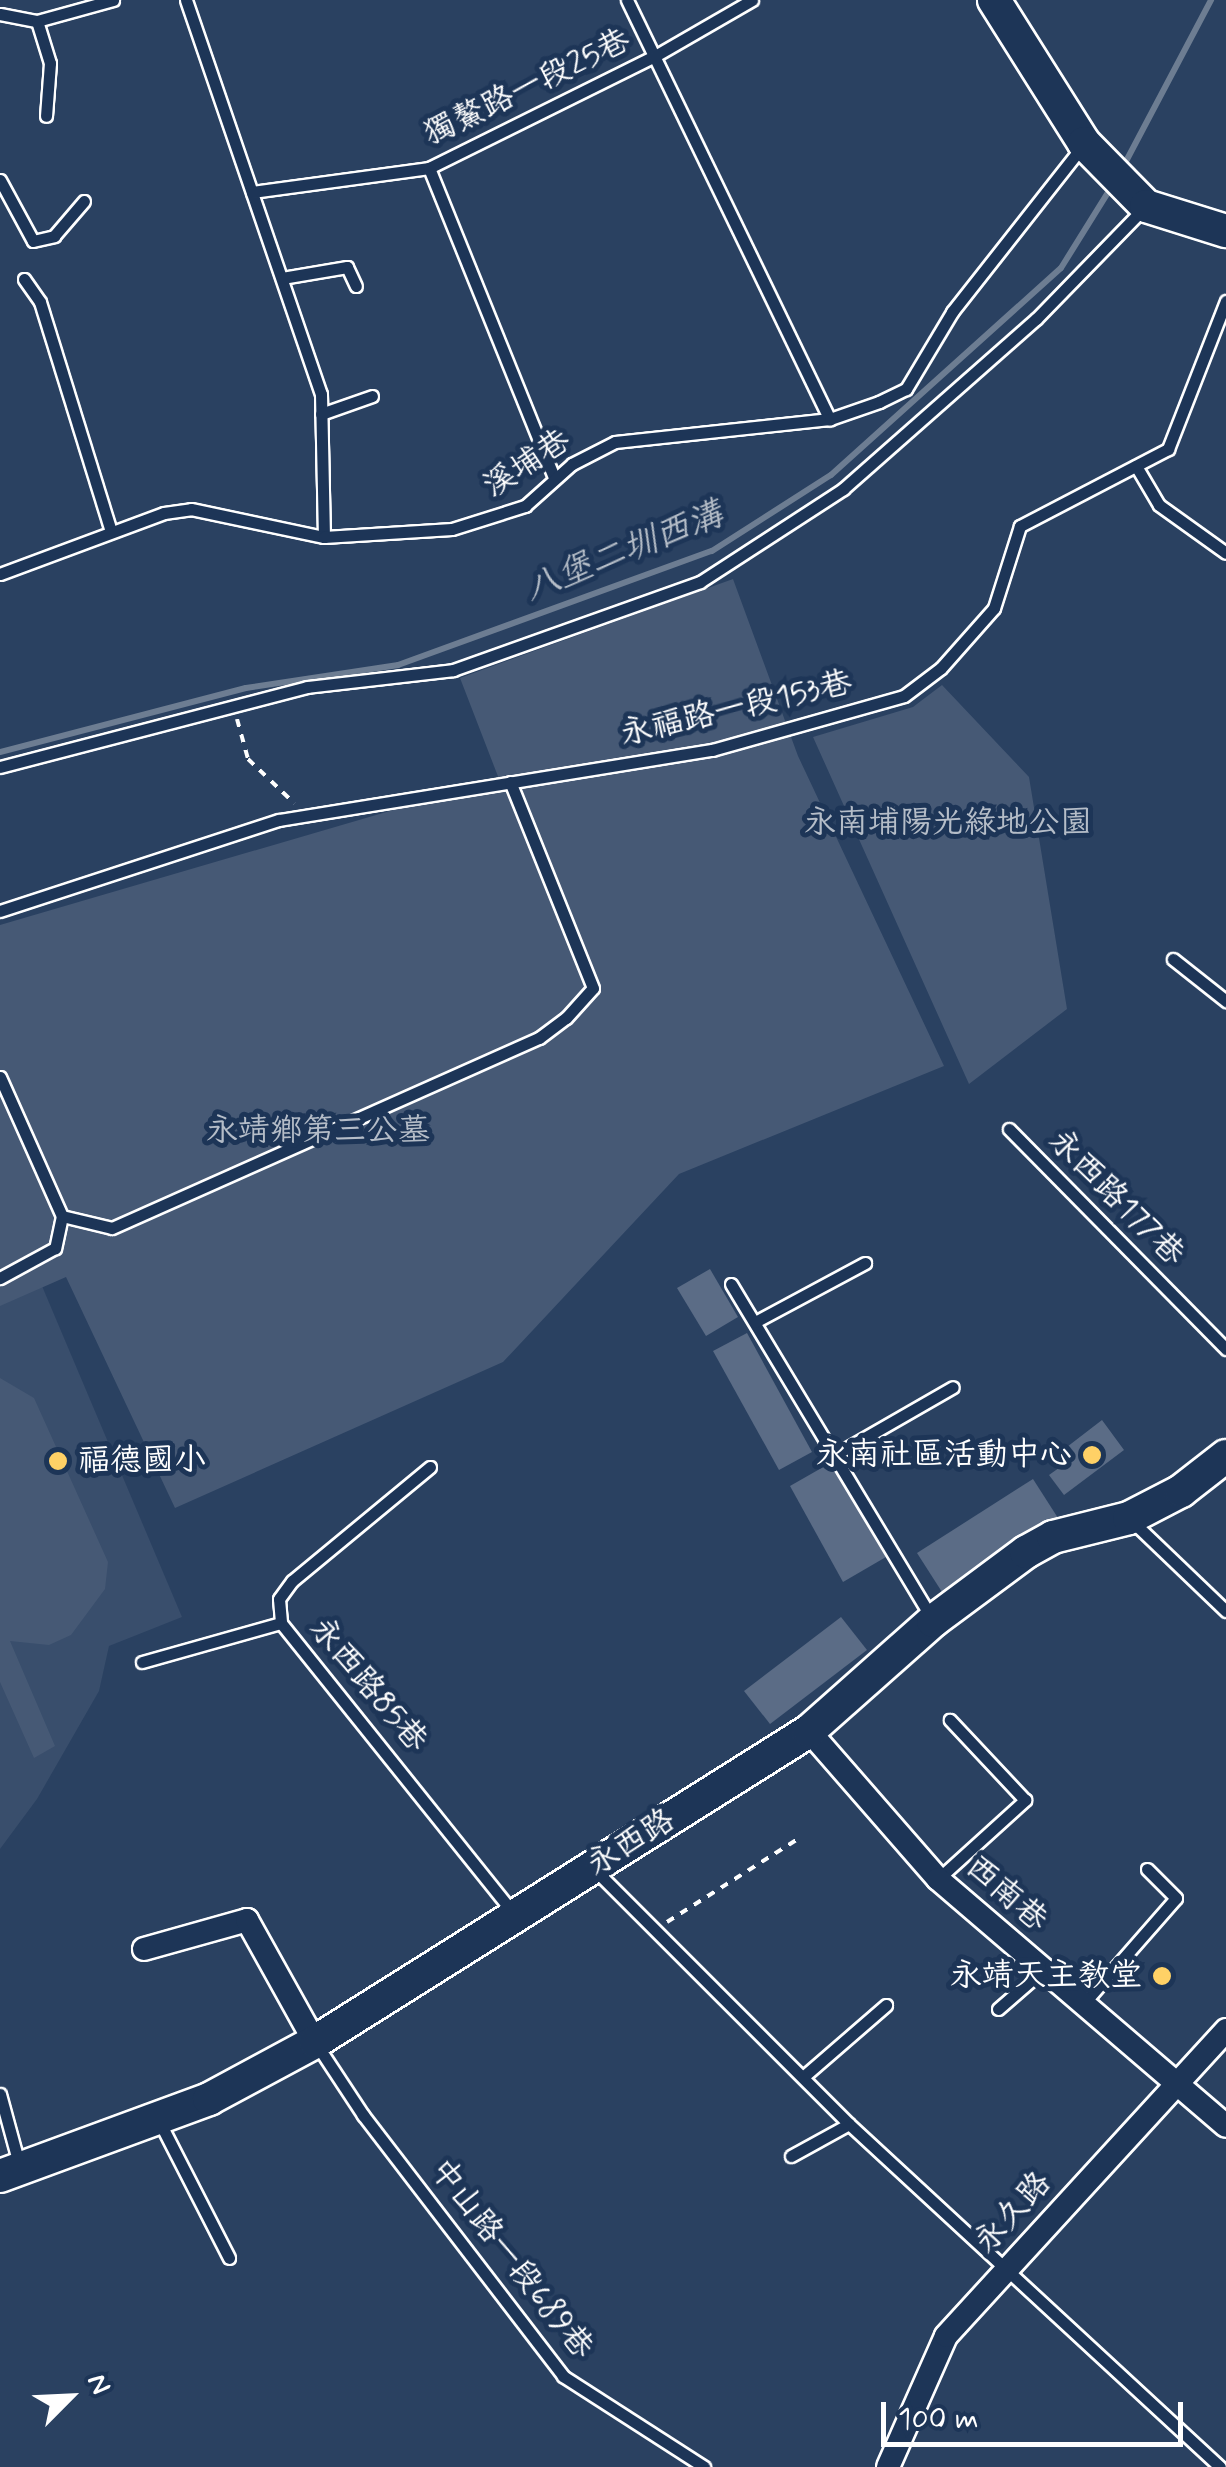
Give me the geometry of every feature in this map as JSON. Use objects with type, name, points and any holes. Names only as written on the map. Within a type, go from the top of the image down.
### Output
[{"type":"street","points":[[994,0],[1084,143],[1146,206],[1226,231]]},
{"type":"street","name":"永西路","points":[[11,2174],[158,2119],[315,2042],[809,1731],[933,1621],[1053,1536],[1129,1518],[1181,1492],[1226,1456]]},
{"type":"street","name":"西南巷","points":[[809,1731],[938,1879],[1226,2126]]},
{"type":"street","points":[[144,1950],[247,1920],[315,2042]]},
{"type":"street","name":"永久路","points":[[888,2467],[946,2336],[1226,2030]]},
{"type":"lane","points":[[0,14],[37,20],[114,0]]},
{"type":"lane","points":[[186,0],[321,394],[324,537]]},
{"type":"lane","points":[[627,0],[830,419]]},
{"type":"lane","name":"獨鰲路一段25巷","points":[[252,192],[428,168],[655,56],[752,0]]},
{"type":"lane","points":[[37,20],[50,63],[46,116]]},
{"type":"lane","name":"溪埔巷","points":[[0,574],[111,532],[191,509],[324,537],[492,520],[525,506],[554,477],[616,442],[830,419],[906,389],[952,312],[1084,143]]},
{"type":"lane","points":[[428,168],[554,477]]},
{"type":"lane","points":[[0,180],[33,241],[54,236],[84,201]]},
{"type":"lane","points":[[0,766],[234,709],[307,687],[453,670],[700,582],[843,489],[1036,319],[1146,206]]},
{"type":"lane","points":[[282,278],[347,267],[356,286]]},
{"type":"lane","points":[[24,278],[40,302],[111,532]]},
{"type":"lane","name":"永福路一段153巷","points":[[0,911],[307,816],[712,750],[904,696],[941,668],[994,608],[1020,526],[1168,448],[1226,301]]},
{"type":"lane","points":[[322,414],[372,396]]},
{"type":"lane","points":[[1136,466],[1159,504],[1226,552]]},
{"type":"lane","points":[[62,1216],[112,1228],[539,1038],[566,1018],[593,988],[510,782]]},
{"type":"lane","points":[[1173,959],[1226,1002]]},
{"type":"lane","points":[[0,1077],[62,1216],[54,1248],[0,1278]]},
{"type":"lane","name":"永西路177巷","points":[[1009,1129],[1226,1349]]},
{"type":"lane","points":[[754,1322],[865,1263]]},
{"type":"lane","points":[[731,1284],[933,1621]]},
{"type":"lane","points":[[834,1456],[953,1387]]},
{"type":"lane","name":"永西路85巷","points":[[430,1466],[292,1581],[278,1598],[281,1623],[514,1914]]},
{"type":"lane","points":[[1129,1518],[1226,1611]]},
{"type":"lane","points":[[142,1662],[281,1623]]},
{"type":"lane","points":[[938,1879],[1026,1800],[950,1720]]},
{"type":"lane","points":[[592,1867],[849,2124],[1220,2467]]},
{"type":"lane","points":[[1085,2002],[1176,1898],[1147,1869]]},
{"type":"lane","points":[[998,2009],[1044,1969]]},
{"type":"lane","points":[[802,2077],[886,2004]]},
{"type":"lane","name":"中山路一段689巷","points":[[315,2042],[362,2115],[563,2376],[704,2467]]},
{"type":"lane","points":[[0,2094],[11,2174]]},
{"type":"lane","points":[[158,2119],[229,2258]]},
{"type":"lane","points":[[790,2156],[849,2124]]},
{"type":"path","points":[[234,709],[248,759],[307,816]]},
{"type":"path","points":[[655,1930],[798,1839]]},
{"type":"shaded area","name":"福德國小","points":[[42,1286],[182,1617],[109,1646],[99,1691],[37,1799],[0,1849],[0,1305]]},
{"type":"green space","name":"永靖鄉第三公墓","points":[[733,579],[798,756],[944,1066],[679,1174],[503,1362],[175,1508],[66,1277],[0,1306],[0,925],[499,779],[460,678]]},
{"type":"green space","name":"永南埔陽光綠地公園","points":[[942,685],[1029,777],[1067,1009],[969,1084],[813,737],[913,707]]},
{"type":"green space","points":[[0,1378],[34,1398],[108,1562],[105,1589],[71,1635],[49,1645],[10,1641],[55,1746],[34,1758],[0,1682]]},
{"type":"building","points":[[710,1269],[738,1317],[706,1336],[677,1288]]},
{"type":"building","points":[[747,1333],[812,1452],[779,1470],[713,1351]]},
{"type":"building","name":"永南社區活動中心","points":[[1102,1420],[1124,1450],[1064,1495],[1049,1475],[1070,1460],[1063,1450]]},
{"type":"building","points":[[832,1462],[886,1557],[843,1582],[790,1486]]},
{"type":"building","points":[[1033,1479],[1058,1518],[942,1592],[917,1553]]},
{"type":"building","points":[[841,1617],[867,1650],[770,1724],[744,1691]]},
{"type":"waterway","name":"八堡二圳西溝","points":[[1123,167],[1211,0]]},
{"type":"waterway","name":"八堡二圳西溝","points":[[0,752],[246,688],[398,665],[712,551],[831,475],[1061,268],[1112,186]]},
{"type":"place","name":"永南社區活動中心","points":[[1092,1455]]},
{"type":"place","name":"福德國小","points":[[58,1461]]},
{"type":"place","name":"永靖天主教堂","points":[[1162,1976]]}]
